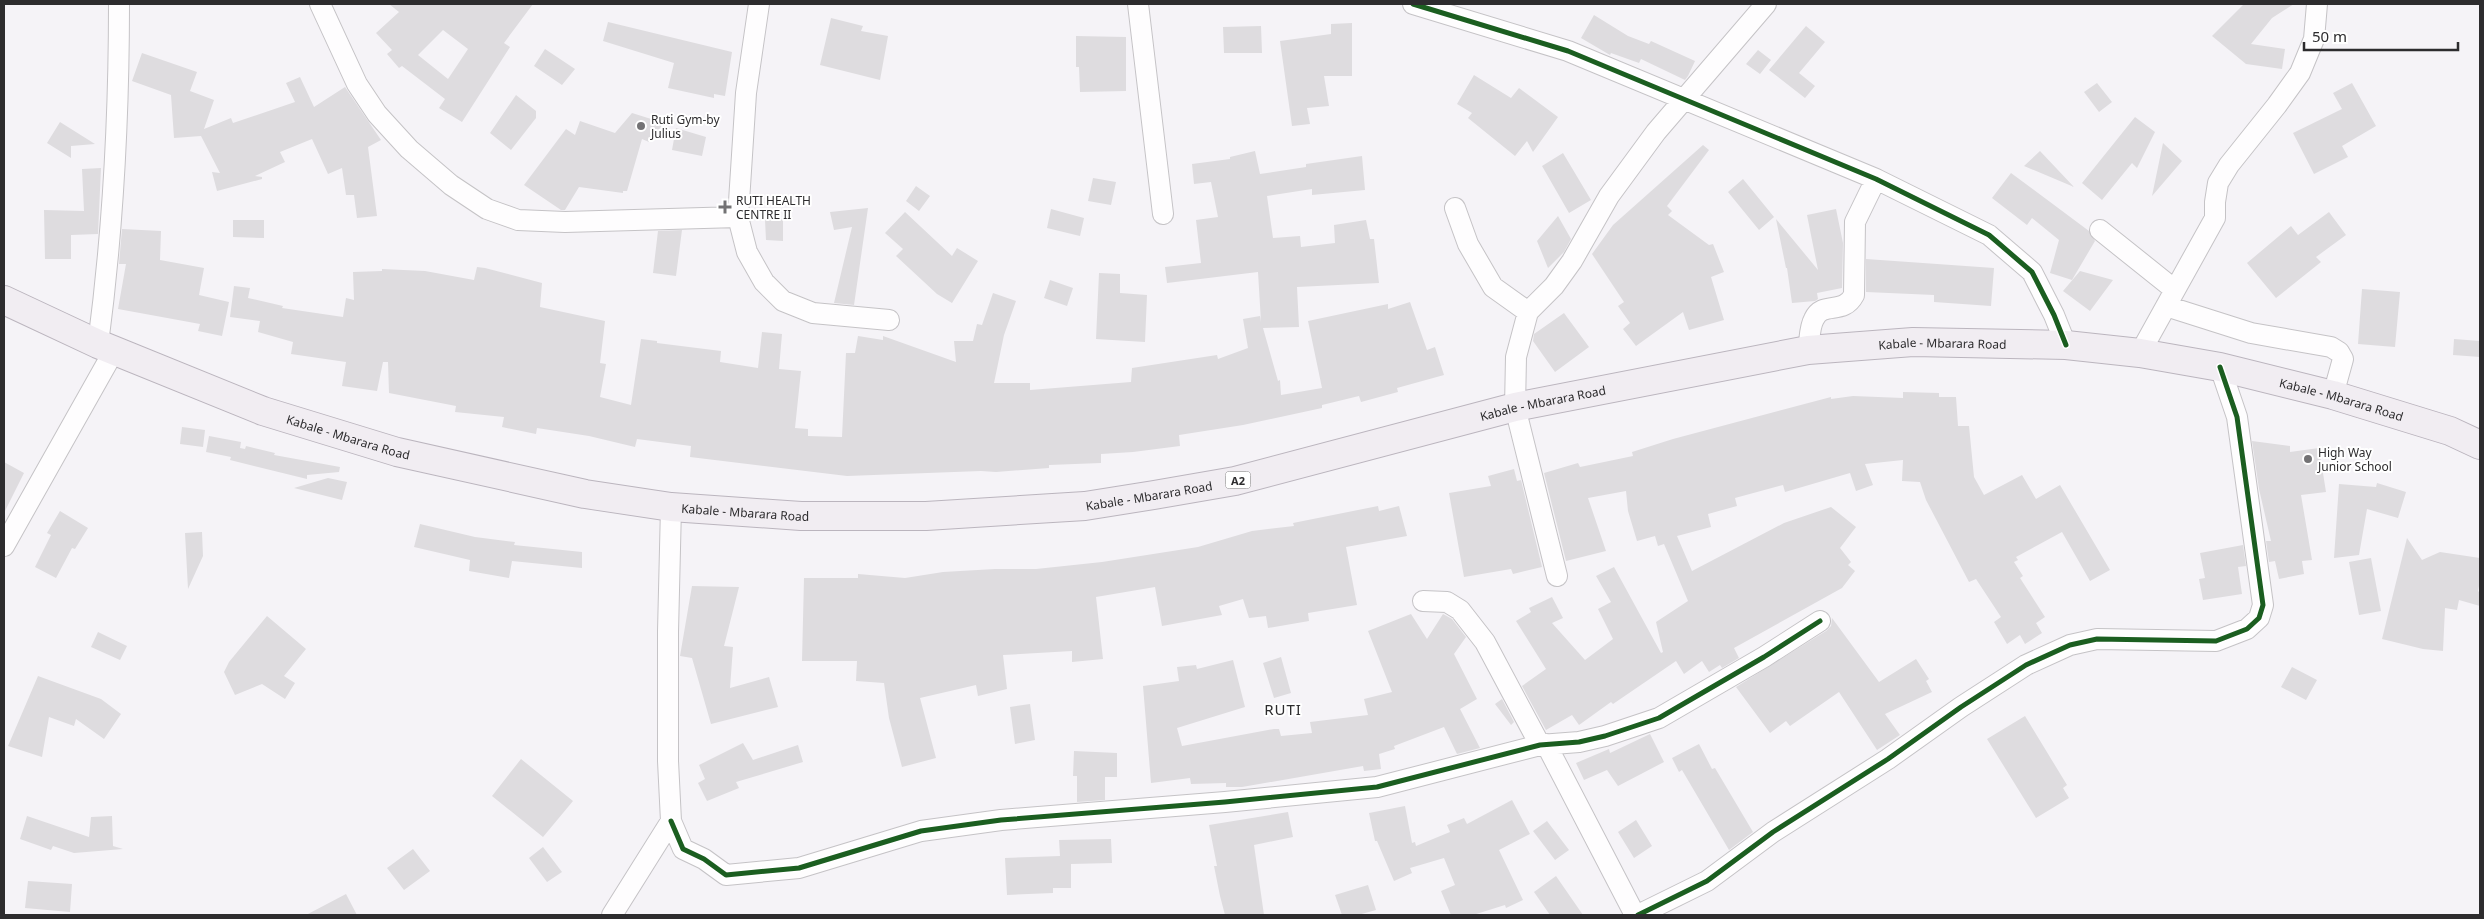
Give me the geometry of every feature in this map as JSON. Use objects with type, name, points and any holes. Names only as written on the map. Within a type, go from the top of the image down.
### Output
[{"type":"main road","name":"Kabale - Mbarara Road","points":[[4,300],[106,347],[262,411],[397,452],[585,494],[671,507],[801,516],[926,516],[1085,506],[1235,481],[1515,407],[1808,350],[1912,342],[2066,345],[2140,353],[2220,367],[2333,395],[2450,431],[2480,445]]},
{"type":"street","points":[[4,546],[106,347],[106,281],[114,189],[118,4]]},
{"type":"street","points":[[320,4],[357,84],[378,114],[409,149],[451,185],[487,208],[518,220],[565,222],[738,217]]},
{"type":"street","points":[[758,4],[746,94],[738,217],[747,252],[764,282],[783,301],[812,313],[889,320]]},
{"type":"street","points":[[1138,4],[1162,214]]},
{"type":"street","points":[[1412,4],[1568,51],[1684,101],[1876,179],[1989,235],[2032,272],[2054,315],[2066,345]]},
{"type":"street","points":[[1557,576],[1515,407],[1516,357],[1528,312],[1554,286],[1572,261],[1609,196],[1656,132],[1766,4]]},
{"type":"street","points":[[2140,353],[2215,218],[2218,182],[2300,73],[2314,39],[2317,4]]},
{"type":"street","points":[[1808,350],[1812,321],[1817,313],[1826,308],[1844,307],[1850,303],[1854,295],[1855,222],[1876,179]]},
{"type":"street","points":[[1455,208],[1468,244],[1492,287],[1528,312]]},
{"type":"street","points":[[2100,230],[2171,298],[2252,333],[2331,347],[2339,352],[2343,360],[2333,395]]},
{"type":"street","points":[[1423,601],[1447,602],[1460,610],[1485,642],[1636,915],[1708,881],[1773,832],[1888,759],[1960,707],[2026,665],[2070,646],[2097,639],[2216,641],[2247,629],[2259,618],[2263,605],[2237,417],[2220,367]]},
{"type":"street","points":[[671,507],[668,662],[671,821],[683,849],[704,859],[726,875],[799,868],[921,831],[1001,820],[1225,802],[1377,787],[1543,744],[1579,742],[1605,736],[1659,718],[1764,657],[1820,621]]},
{"type":"street","points":[[612,915],[671,821]]},
{"type":"building","points":[[389,4],[533,4],[504,43],[510,47],[462,122],[439,108],[445,99],[402,66],[399,68],[387,54],[392,50],[376,33],[399,12]],"holes":[[[443,30],[468,49],[448,79],[418,55]]]},
{"type":"building","points":[[2244,4],[2294,4],[2272,18],[2251,44],[2285,49],[2282,69],[2246,64],[2212,36]]},
{"type":"building","points":[[1594,15],[1628,36],[1649,44],[1651,41],[1695,61],[1688,76],[1685,80],[1641,59],[1639,63],[1611,53],[1610,55],[1581,38]]},
{"type":"building","points":[[831,18],[863,26],[861,31],[888,36],[880,80],[820,65]]},
{"type":"building","points":[[608,22],[732,52],[725,96],[714,94],[714,98],[668,88],[674,63],[603,41]]},
{"type":"building","points":[[1352,23],[1352,76],[1324,76],[1329,106],[1307,108],[1310,124],[1292,126],[1280,41],[1331,34],[1331,24]]},
{"type":"building","points":[[1261,26],[1262,53],[1224,53],[1223,27]]},
{"type":"building","points":[[1806,26],[1825,42],[1799,73],[1815,86],[1805,98],[1769,70]]},
{"type":"building","points":[[1076,36],[1126,37],[1126,91],[1080,92],[1079,67],[1076,67]]},
{"type":"building","points":[[545,49],[575,69],[562,85],[534,66]]},
{"type":"building","points":[[1758,50],[1771,60],[1760,74],[1746,64]]},
{"type":"building","points":[[142,53],[197,72],[190,91],[214,100],[204,129],[231,118],[233,123],[295,102],[286,83],[300,77],[314,107],[345,87],[381,140],[368,147],[377,216],[357,218],[354,195],[346,195],[342,168],[328,174],[312,139],[280,152],[285,162],[255,176],[262,177],[262,179],[217,191],[212,172],[220,173],[201,136],[174,138],[171,95],[132,81]]},
{"type":"building","points":[[1474,75],[1511,98],[1519,88],[1558,117],[1533,152],[1527,141],[1515,156],[1468,118],[1472,113],[1457,104]]},
{"type":"building","points":[[2097,83],[2112,102],[2099,112],[2084,92]]},
{"type":"building","points":[[2352,83],[2376,126],[2342,146],[2348,157],[2314,174],[2293,133],[2342,109],[2333,93]]},
{"type":"building","points":[[516,95],[536,111],[536,118],[511,150],[490,133]]},
{"type":"building","points":[[632,113],[664,123],[649,142],[642,139],[627,191],[623,191],[623,193],[579,187],[565,210],[561,210],[524,185],[566,129],[575,135],[580,121],[615,133]]},
{"type":"building","points":[[2135,117],[2155,132],[2137,168],[2132,163],[2102,200],[2082,183]]},
{"type":"building","points":[[60,122],[95,144],[71,146],[71,158],[47,143]]},
{"type":"building","points":[[676,128],[706,137],[702,156],[672,150]]},
{"type":"building","points":[[2163,143],[2182,161],[2152,196]]},
{"type":"building","points":[[1703,145],[1709,150],[1667,206],[1672,211],[1668,215],[1709,245],[1713,244],[1724,272],[1711,277],[1724,320],[1689,330],[1683,312],[1636,346],[1623,329],[1630,323],[1618,306],[1624,302],[1592,254],[1613,225]]},
{"type":"building","points":[[1255,151],[1260,174],[1306,167],[1306,164],[1362,156],[1365,190],[1312,195],[1312,189],[1267,196],[1273,238],[1300,236],[1301,247],[1335,243],[1334,225],[1366,220],[1370,239],[1374,239],[1379,283],[1297,287],[1299,327],[1263,328],[1278,381],[1280,380],[1281,395],[1322,388],[1308,321],[1388,304],[1388,309],[1410,302],[1427,350],[1435,347],[1444,375],[1397,388],[1398,392],[1361,402],[1359,396],[1322,405],[1322,408],[1243,425],[1179,435],[1180,446],[1101,454],[1101,463],[1049,465],[1049,468],[996,472],[847,476],[690,457],[691,446],[637,439],[635,447],[589,436],[537,428],[536,434],[502,427],[504,417],[455,412],[456,406],[389,393],[388,362],[383,362],[377,391],[342,386],[346,362],[291,354],[293,342],[258,332],[260,321],[230,317],[234,286],[250,288],[248,298],[283,306],[282,308],[343,317],[346,298],[354,300],[353,272],[382,271],[382,269],[425,271],[474,280],[477,267],[485,268],[542,283],[540,307],[605,321],[600,363],[606,364],[600,397],[631,405],[641,339],[657,341],[657,343],[721,351],[720,362],[758,368],[762,332],[782,334],[779,369],[801,371],[795,428],[808,429],[808,436],[842,437],[846,353],[855,353],[858,336],[883,340],[883,336],[956,362],[954,341],[973,341],[977,324],[982,325],[993,293],[1016,301],[1004,335],[994,383],[1030,383],[1030,390],[1131,382],[1132,368],[1217,355],[1218,359],[1248,348],[1243,319],[1260,316],[1261,322],[1258,272],[1167,283],[1165,267],[1201,263],[1196,220],[1218,217],[1211,182],[1194,184],[1192,164],[1230,159],[1230,157]]},
{"type":"building","points":[[2040,151],[2074,187],[2024,166]]},
{"type":"building","points":[[1563,153],[1591,200],[1569,213],[1542,166]]},
{"type":"building","points":[[101,168],[98,234],[71,235],[71,259],[45,259],[44,210],[84,211],[82,169]]},
{"type":"building","points":[[2011,173],[2089,231],[2095,241],[2072,280],[2050,273],[2059,240],[2032,218],[2027,225],[1992,198]]},
{"type":"building","points":[[1093,178],[1116,182],[1111,205],[1088,201]]},
{"type":"building","points":[[1743,179],[1774,217],[1759,230],[1728,192]]},
{"type":"building","points":[[916,186],[930,196],[919,211],[906,201]]},
{"type":"building","points":[[868,208],[854,305],[834,303],[852,227],[834,230],[830,212]]},
{"type":"building","points":[[1051,209],[1084,218],[1080,236],[1047,228]]},
{"type":"building","points":[[1836,209],[1843,243],[1842,288],[1817,293],[1818,299],[1815,301],[1792,303],[1787,268],[1776,219],[1818,270],[1807,215]]},
{"type":"building","points":[[905,212],[952,256],[957,248],[978,261],[952,303],[937,294],[896,256],[903,249],[885,233]]},
{"type":"building","points":[[2329,212],[2346,235],[2316,257],[2321,262],[2276,298],[2247,263],[2291,226],[2298,235]]},
{"type":"building","points":[[1558,216],[1571,239],[1564,252],[1548,268],[1537,241]]},
{"type":"building","points":[[783,218],[783,241],[766,240],[765,220]]},
{"type":"building","points":[[233,220],[264,220],[264,238],[233,237]]},
{"type":"building","points":[[122,229],[161,231],[160,260],[204,268],[199,295],[229,302],[222,336],[198,331],[200,324],[118,309],[126,264],[119,264]]},
{"type":"building","points":[[682,230],[676,276],[653,273],[658,231]]},
{"type":"building","points":[[1866,259],[1994,268],[1991,306],[1934,302],[1934,295],[1866,292]]},
{"type":"building","points":[[2080,271],[2113,280],[2090,311],[2063,291]]},
{"type":"building","points":[[1099,273],[1120,274],[1120,293],[1147,295],[1145,342],[1096,339]]},
{"type":"building","points":[[1050,280],[1073,288],[1067,306],[1044,298]]},
{"type":"building","points":[[2362,289],[2400,292],[2395,347],[2358,344]]},
{"type":"building","points":[[1564,313],[1589,347],[1555,372],[1533,341],[1534,334]]},
{"type":"building","points":[[2454,339],[2480,341],[2480,357],[2453,355]]},
{"type":"building","points":[[1903,392],[1939,393],[1939,397],[1956,397],[1958,426],[1969,426],[1974,477],[1984,495],[2022,475],[2036,499],[2060,485],[2110,570],[2090,581],[2062,532],[2016,557],[2018,560],[2014,562],[2023,576],[2020,578],[2045,617],[2036,623],[2042,633],[2025,644],[2020,635],[2007,644],[1994,622],[2001,617],[1976,579],[1969,582],[1926,500],[1920,482],[1902,481],[1903,460],[1865,464],[1873,485],[1856,491],[1850,473],[1785,492],[1783,485],[1735,498],[1737,506],[1708,514],[1711,527],[1677,536],[1692,571],[1784,523],[1831,507],[1856,527],[1840,548],[1851,562],[1848,565],[1855,571],[1842,588],[1734,648],[1739,658],[1722,668],[1720,665],[1709,672],[1702,661],[1684,674],[1676,661],[1613,704],[1611,702],[1579,725],[1572,715],[1546,730],[1522,686],[1546,669],[1516,621],[1531,612],[1529,608],[1552,597],[1563,618],[1552,623],[1585,660],[1613,639],[1598,609],[1611,602],[1596,576],[1614,567],[1661,653],[1663,652],[1656,622],[1688,601],[1664,544],[1658,546],[1655,536],[1637,541],[1628,511],[1626,491],[1588,498],[1606,551],[1566,561],[1544,473],[1578,463],[1580,467],[1633,456],[1632,452],[1673,439],[1831,397],[1831,399],[1853,396],[1903,398]]},
{"type":"building","points":[[182,427],[205,430],[203,447],[180,444]]},
{"type":"building","points":[[209,436],[241,442],[240,448],[245,449],[246,446],[275,453],[274,455],[340,467],[339,472],[307,475],[307,479],[230,460],[231,457],[206,452]]},
{"type":"building","points":[[2252,441],[2290,446],[2290,452],[2319,448],[2326,492],[2301,495],[2312,560],[2302,561],[2304,574],[2279,579],[2275,561],[2269,562],[2266,541],[2271,541],[2259,489]]},
{"type":"building","points":[[4,462],[24,473],[4,513]]},
{"type":"building","points":[[1514,469],[1517,481],[1521,480],[1542,567],[1513,574],[1511,569],[1464,577],[1449,493],[1491,486],[1488,476]]},
{"type":"building","points":[[328,478],[347,482],[342,500],[294,488]]},
{"type":"building","points":[[2377,483],[2406,492],[2398,518],[2367,509],[2359,555],[2334,558],[2339,484],[2376,487]]},
{"type":"building","points":[[1378,506],[1379,511],[1399,506],[1407,536],[1346,547],[1357,605],[1308,613],[1309,621],[1268,628],[1266,616],[1249,618],[1243,599],[1219,606],[1222,615],[1162,626],[1155,587],[1096,597],[1103,659],[1072,662],[1072,651],[1003,655],[1007,689],[978,696],[976,685],[920,698],[936,758],[902,767],[889,718],[884,683],[856,681],[857,661],[802,661],[804,578],[858,578],[858,574],[905,578],[943,572],[1036,569],[1102,562],[1198,547],[1252,531],[1294,526],[1293,523]]},
{"type":"building","points":[[60,511],[88,528],[75,549],[72,548],[56,578],[35,567],[51,535],[47,533]]},
{"type":"building","points":[[420,524],[475,537],[515,542],[514,545],[582,552],[582,568],[512,561],[509,578],[469,571],[470,560],[414,547]]},
{"type":"building","points":[[202,532],[203,556],[188,589],[185,533]]},
{"type":"building","points":[[2407,538],[2422,560],[2440,552],[2480,558],[2478,591],[2480,593],[2480,606],[2459,600],[2457,610],[2445,608],[2443,651],[2423,649],[2382,639]]},
{"type":"building","points":[[2243,545],[2246,566],[2238,567],[2242,594],[2203,600],[2199,579],[2205,578],[2200,553]]},
{"type":"building","points":[[2371,558],[2381,611],[2359,615],[2349,562]]},
{"type":"building","points":[[692,586],[739,587],[724,646],[733,647],[730,688],[769,677],[778,707],[711,724],[692,658],[680,656]]},
{"type":"building","points":[[1411,614],[1427,639],[1443,614],[1452,619],[1466,637],[1454,654],[1477,699],[1460,709],[1480,748],[1457,754],[1444,727],[1394,746],[1395,749],[1379,754],[1381,769],[1364,771],[1363,766],[1242,787],[1226,787],[1226,783],[1191,784],[1190,778],[1151,783],[1143,686],[1179,681],[1177,667],[1196,665],[1197,669],[1233,660],[1245,707],[1177,728],[1182,746],[1274,729],[1279,729],[1281,736],[1312,733],[1310,722],[1368,715],[1364,699],[1392,692],[1368,631]]},
{"type":"building","points":[[267,616],[306,649],[284,676],[295,683],[285,699],[262,684],[235,695],[224,672],[229,662]]},
{"type":"building","points":[[1832,618],[1879,682],[1916,659],[1929,679],[1926,681],[1932,692],[1885,714],[1900,735],[1877,750],[1839,692],[1790,726],[1786,721],[1770,733],[1736,687],[1826,631],[1831,626]]},
{"type":"building","points":[[98,632],[127,646],[120,660],[91,647]]},
{"type":"building","points":[[1281,657],[1291,693],[1274,698],[1263,663]]},
{"type":"building","points":[[2292,667],[2317,680],[2306,700],[2281,687]]},
{"type":"building","points":[[38,676],[101,699],[121,714],[104,739],[76,719],[74,726],[49,717],[42,757],[8,746]]},
{"type":"building","points":[[1502,699],[1514,722],[1511,725],[1495,704]]},
{"type":"building","points":[[1030,704],[1035,740],[1015,744],[1010,707]]},
{"type":"building","points":[[2025,716],[2067,785],[2063,788],[2069,798],[2036,818],[1987,739]]},
{"type":"building","points":[[1650,734],[1664,762],[1618,786],[1607,770],[1584,780],[1576,763],[1609,749],[1610,753]]},
{"type":"building","points":[[743,743],[753,760],[798,745],[803,762],[736,782],[739,788],[707,801],[698,783],[705,779],[699,765]]},
{"type":"building","points":[[1699,744],[1712,769],[1715,768],[1753,832],[1729,850],[1682,770],[1679,772],[1672,758]]},
{"type":"building","points":[[1074,751],[1117,753],[1117,777],[1105,777],[1105,800],[1077,802],[1077,776],[1073,776]]},
{"type":"building","points":[[521,759],[573,801],[543,837],[492,796]]},
{"type":"building","points":[[1512,800],[1530,834],[1499,850],[1523,900],[1506,908],[1505,905],[1473,915],[1451,915],[1441,891],[1455,885],[1444,858],[1410,868],[1412,873],[1394,881],[1377,841],[1375,841],[1369,813],[1405,806],[1412,843],[1415,842],[1416,846],[1450,832],[1447,825],[1464,818],[1467,824]]},
{"type":"building","points":[[1288,812],[1293,837],[1254,845],[1264,915],[1225,915],[1214,866],[1217,866],[1209,825]]},
{"type":"building","points":[[27,816],[89,837],[91,817],[112,816],[113,846],[123,849],[74,853],[53,846],[51,850],[20,839]]},
{"type":"building","points":[[1636,820],[1652,846],[1634,858],[1618,832]]},
{"type":"building","points":[[1547,821],[1569,850],[1555,860],[1533,831]]},
{"type":"building","points":[[1111,839],[1112,863],[1071,864],[1071,888],[1053,888],[1053,893],[1007,895],[1005,858],[1060,856],[1059,840]]},
{"type":"building","points":[[543,847],[562,872],[547,882],[529,858]]},
{"type":"building","points":[[413,849],[430,871],[404,890],[387,868]]},
{"type":"building","points":[[1556,876],[1583,915],[1550,915],[1534,892]]},
{"type":"building","points":[[28,881],[72,884],[70,912],[25,908]]},
{"type":"building","points":[[1368,885],[1376,910],[1358,915],[1342,915],[1335,895]]},
{"type":"building","points":[[346,894],[357,915],[306,915]]},
{"type":"cycle path","points":[[1413,4],[1568,51],[1876,179],[1989,235],[2032,272],[2054,315],[2066,345]]},
{"type":"cycle path","points":[[1638,915],[1707,881],[1773,832],[1888,759],[1961,707],[2026,665],[2070,645],[2097,639],[2216,641],[2247,629],[2259,618],[2263,605],[2237,417],[2220,367]]},
{"type":"cycle path","points":[[671,821],[683,849],[704,859],[726,875],[799,868],[921,831],[1001,820],[1225,802],[1377,787],[1540,745],[1579,742],[1605,736],[1659,718],[1764,657],[1820,621]]},
{"type":"place","name":"Ruti Gym-by Julius","points":[[641,126]]},
{"type":"place","name":"RUTI HEALTH CENTRE II","points":[[725,207]]},
{"type":"place","name":"High Way Junior School","points":[[2308,459]]},
{"type":"district","name":"RUTI","points":[[1283,709]]}]
